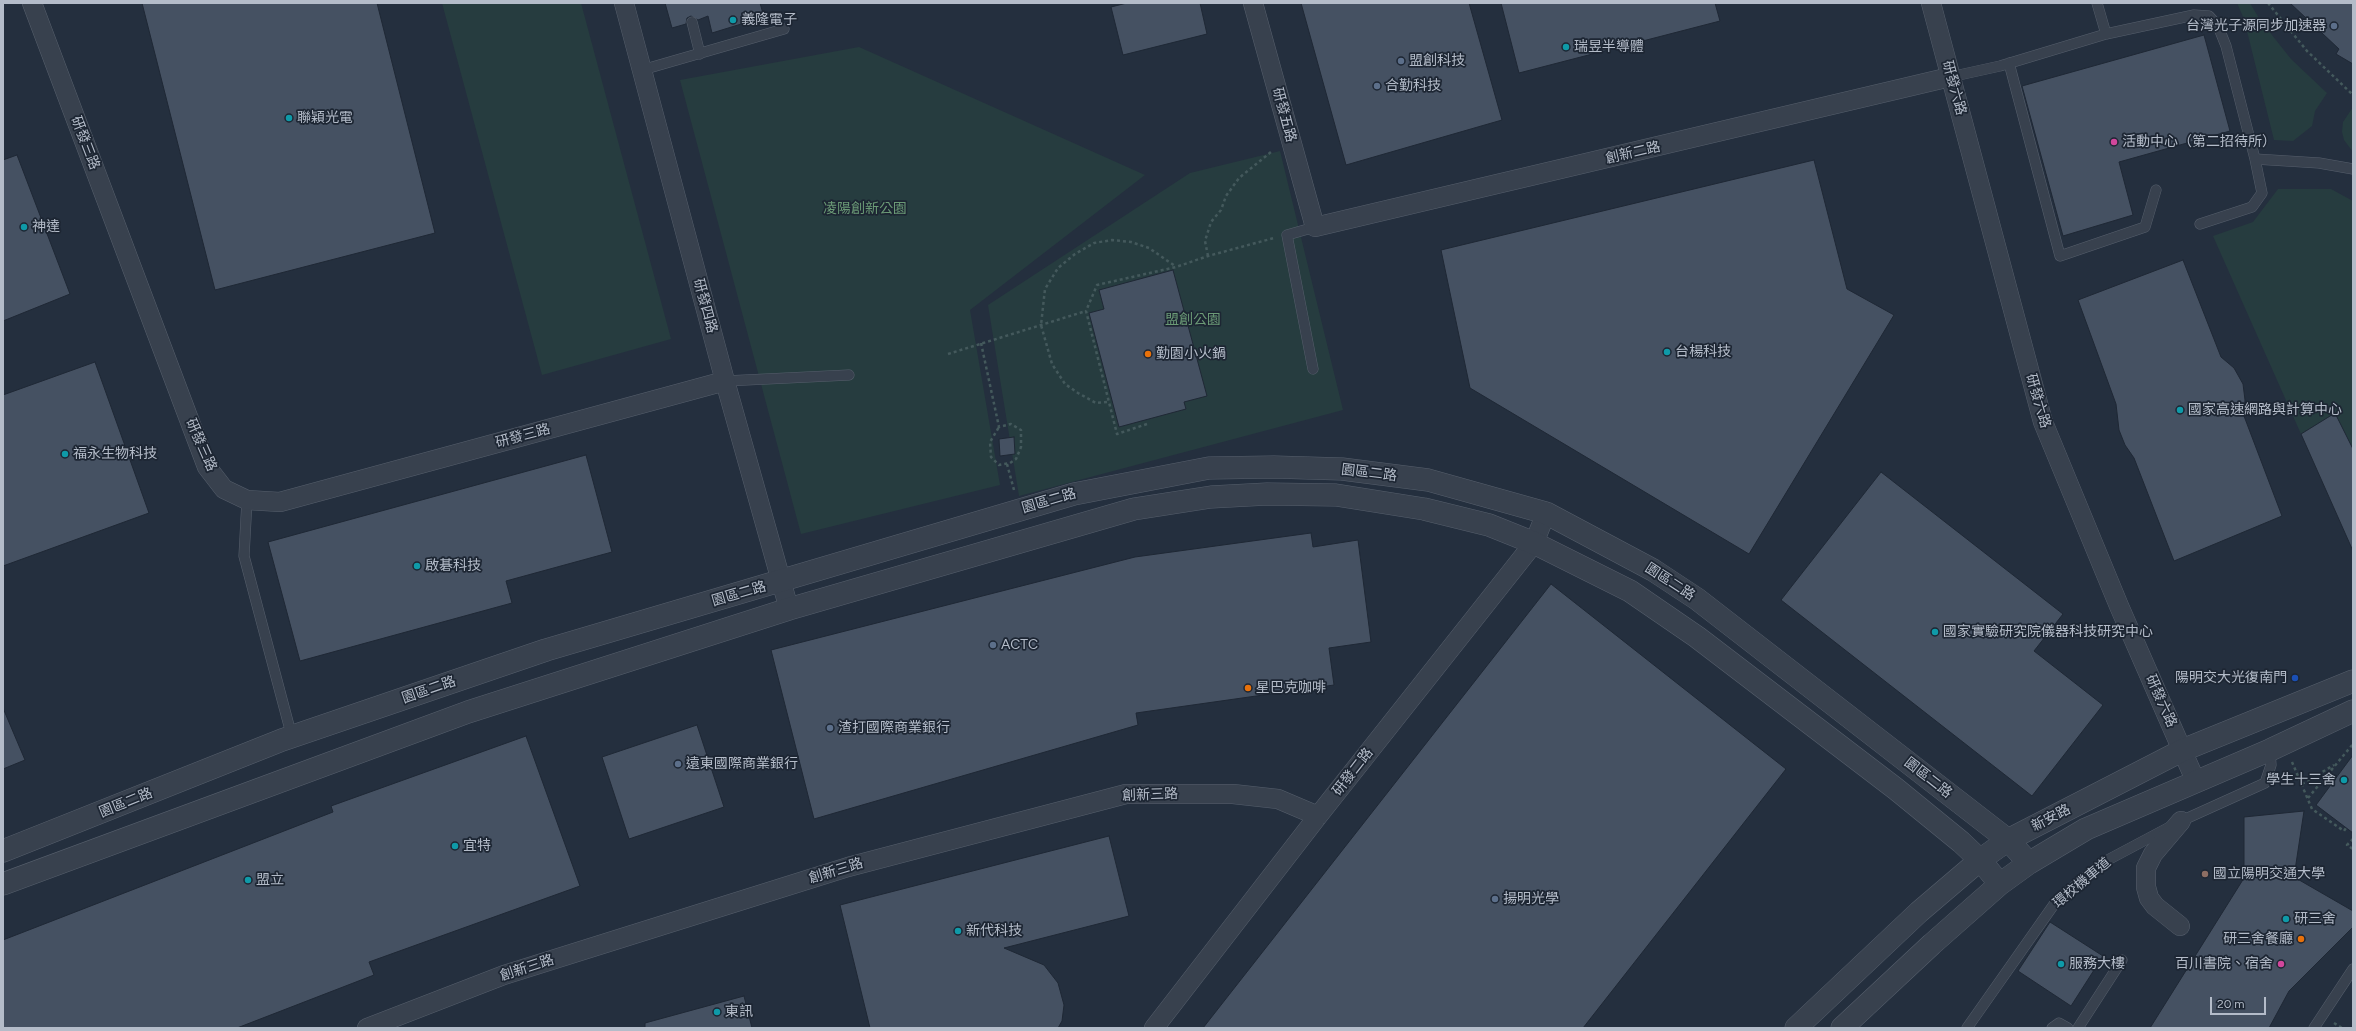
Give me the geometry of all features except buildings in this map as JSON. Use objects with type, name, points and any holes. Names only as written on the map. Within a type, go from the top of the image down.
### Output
[{"type":"street","name":"研發三路","points":[[32,3],[207,467],[224,490],[247,500],[280,502],[725,381]]},
{"type":"street","name":"研發四路","points":[[624,3],[725,381],[789,609]]},
{"type":"street","name":"研發五路","points":[[1253,3],[1314,227]]},
{"type":"street","name":"研發六路","points":[[1931,3],[2043,422],[2119,606],[2196,782]]},
{"type":"street","name":"創新二路","points":[[1314,227],[1950,77]]},
{"type":"street","name":"園區二路","points":[[3,851],[292,737],[546,650],[1074,494],[1209,468],[1342,469],[1420,479],[1546,513],[1653,570],[1697,599],[2008,840],[2029,863]]},
{"type":"street","name":"園區二路","points":[[3,884],[468,712],[789,609],[1134,509],[1211,497],[1268,494],[1336,495],[1446,514],[1489,525],[1534,544],[1630,591],[1697,637],[1896,788],[1980,860],[2000,884]]},
{"type":"street","name":"研發二路","points":[[1154,1028],[1318,816],[1534,544],[1546,513]]},
{"type":"street","name":"新安路","points":[[1796,1028],[1920,912],[1980,860],[2008,840],[2183,750],[2353,682]]},
{"type":"street","name":"新安路","points":[[1842,1028],[1932,944],[2000,884],[2029,863],[2086,829],[2270,750],[2353,711]]},
{"type":"street","name":"創新三路","points":[[367,1028],[504,975],[848,867],[1126,794],[1233,794],[1271,798],[1278,799],[1318,816]]},
{"type":"street","points":[[2180,926],[2155,906],[2149,898],[2146,887],[2146,868],[2153,854],[2181,821]]},
{"type":"lane","points":[[2097,3],[2106,34]]},
{"type":"lane","points":[[1950,77],[2009,63],[2106,34],[2194,15],[2209,16],[2218,26],[2226,46],[2262,192],[2252,207],[2200,224]]},
{"type":"lane","points":[[692,22],[700,54]]},
{"type":"lane","points":[[642,70],[784,29]]},
{"type":"lane","points":[[2009,63],[2060,256],[2145,227],[2156,190]]},
{"type":"lane","points":[[2254,159],[2319,162],[2353,169]]},
{"type":"lane","points":[[1313,369],[1286,235],[1314,227]]},
{"type":"lane","points":[[725,381],[849,375]]},
{"type":"lane","points":[[247,500],[244,556],[292,737]]},
{"type":"lane","name":"環校機車道","points":[[1967,1028],[2055,903],[2102,863],[2181,821],[2265,783],[2271,765],[2270,750]]},
{"type":"lane","points":[[2078,1028],[2122,960]]},
{"type":"lane","points":[[2314,1028],[2353,969]]},
{"type":"lane","points":[[2052,1028],[2059,1023],[2068,1028]]},
{"type":"path","points":[[2268,3],[2307,51],[2352,94]]},
{"type":"path","points":[[1208,256],[1205,241],[1211,222],[1221,210],[1226,196],[1239,178],[1271,152]]},
{"type":"path","points":[[1147,424],[1117,434],[1107,402],[1086,311],[1097,285],[1176,267],[1208,256],[1286,235]]},
{"type":"path","points":[[1107,402],[1096,403],[1065,384],[1052,364],[1041,325],[1045,289],[1058,268],[1075,254],[1094,243],[1112,240],[1131,242],[1157,252],[1176,267]]},
{"type":"path","points":[[948,354],[1086,311]]},
{"type":"path","points":[[981,343],[999,427],[990,442],[991,457],[999,465],[1007,464],[1016,459],[1021,447],[1021,430],[1010,424],[999,427]]},
{"type":"path","points":[[1007,464],[1014,490]]},
{"type":"path","points":[[2308,798],[2353,744]]},
{"type":"path","points":[[2291,760],[2312,810],[2344,831],[2346,828]]},
{"type":"path","points":[[2302,784],[2337,763]]},
{"type":"path","points":[[2353,839],[2347,845],[2353,849]]},
{"type":"green space","points":[[442,3],[581,3],[671,339],[542,375]]},
{"type":"green space","points":[[2237,3],[2250,3],[2260,20],[2291,59],[2327,93],[2315,111],[2312,126],[2293,141],[2274,140],[2244,19]]},
{"type":"green space","name":"凌陽創新公園","points":[[859,47],[1145,175],[970,310],[1000,485],[801,534],[680,80]]},
{"type":"green space","points":[[2353,107],[2353,152],[2344,140],[2342,132],[2343,122]]},
{"type":"green space","name":"盟創公園","points":[[1280,151],[1343,410],[1019,496],[988,305],[1190,173]]},
{"type":"green space","points":[[2278,189],[2331,189],[2353,201],[2353,449],[2335,413],[2301,434],[2213,236],[2253,222]]},
{"type":"place","name":"義隆電子","points":[[733,20]]},
{"type":"place","name":"台灣光子源同步加速器","points":[[2334,26]]},
{"type":"place","name":"瑞昱半導體","points":[[1566,47]]},
{"type":"place","name":"盟創科技","points":[[1401,61]]},
{"type":"place","name":"合勤科技","points":[[1377,86]]},
{"type":"place","name":"聯穎光電","points":[[289,118]]},
{"type":"place","name":"活動中心（第二招待所）","points":[[2114,142]]},
{"type":"place","name":"神達","points":[[24,227]]},
{"type":"place","name":"台楊科技","points":[[1667,352]]},
{"type":"place","name":"勤園小火鍋","points":[[1148,354]]},
{"type":"place","name":"國家高速網路與計算中心","points":[[2180,410]]},
{"type":"place","name":"福永生物科技","points":[[65,454]]},
{"type":"place","name":"啟碁科技","points":[[417,566]]},
{"type":"place","name":"國家實驗研究院儀器科技研究中心","points":[[1935,632]]},
{"type":"place","name":"ACTC","points":[[993,645]]},
{"type":"place","name":"陽明交大光復南門","points":[[2295,678]]},
{"type":"place","name":"星巴克咖啡","points":[[1248,688]]},
{"type":"place","name":"渣打國際商業銀行","points":[[830,728]]},
{"type":"place","name":"遠東國際商業銀行","points":[[678,764]]},
{"type":"place","name":"學生十三舍","points":[[2344,780]]},
{"type":"place","name":"宜特","points":[[455,846]]},
{"type":"place","name":"國立陽明交通大學","points":[[2205,874]]},
{"type":"place","name":"盟立","points":[[248,880]]},
{"type":"place","name":"揚明光學","points":[[1495,899]]},
{"type":"place","name":"研三舍","points":[[2286,919]]},
{"type":"place","name":"新代科技","points":[[958,931]]},
{"type":"place","name":"研三舍餐廳","points":[[2301,939]]},
{"type":"place","name":"服務大樓","points":[[2061,964]]},
{"type":"place","name":"百川書院、宿舍","points":[[2281,964]]},
{"type":"place","name":"東訊","points":[[717,1012]]}]
